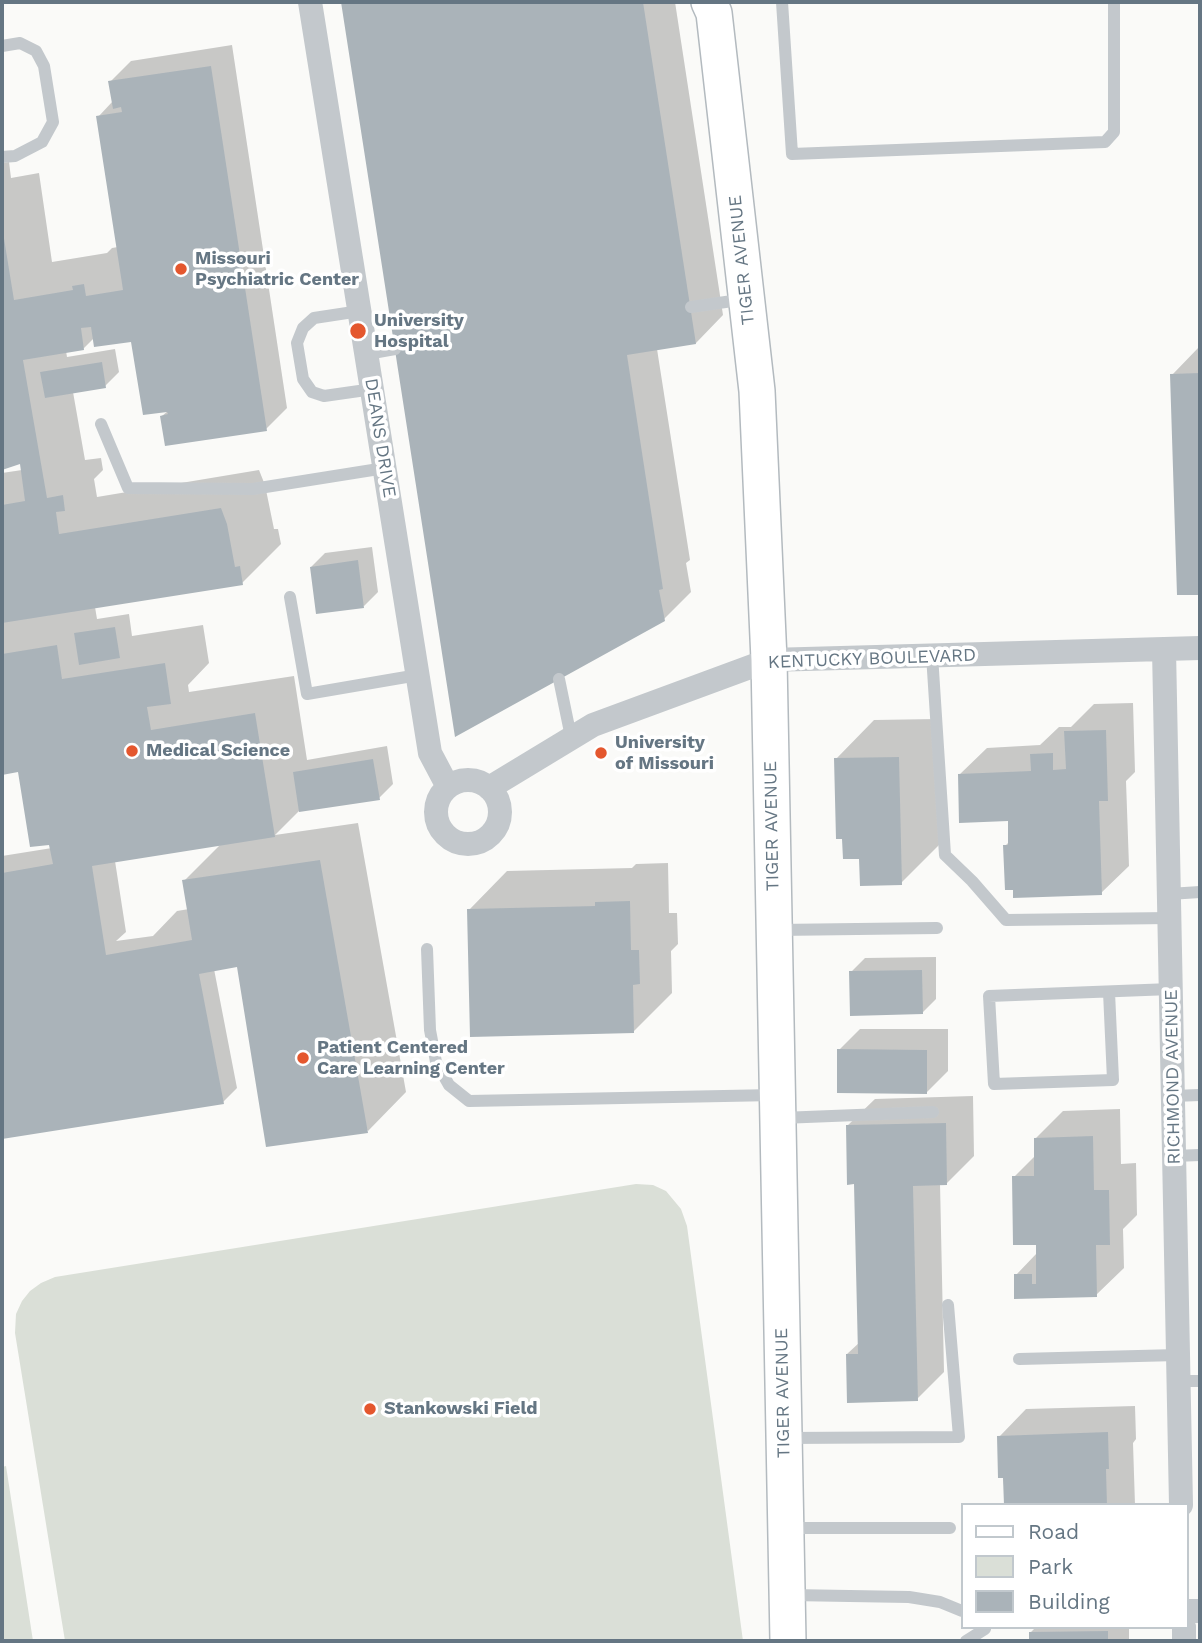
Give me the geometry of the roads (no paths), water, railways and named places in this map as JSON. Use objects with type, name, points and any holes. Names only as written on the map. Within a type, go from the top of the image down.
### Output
[{"type":"street","name":"DEANS DRIVE","points":[[310,2],[430,753],[448,787]]},
{"type":"street","name":"TIGER AVENUE","points":[[713,6],[757,391],[769,660],[788,1641]]},
{"type":"street","name":"KENTUCKY BOULEVARD","points":[[489,788],[593,725],[769,660],[1200,648]]},
{"type":"street","name":"RICHMOND AVENUE","points":[[1164,649],[1178,1354],[1189,1381],[1181,1503]]},
{"type":"street","points":[[465,780],[477,781],[489,788],[499,804],[498,824],[485,840],[466,845],[447,838],[440,830],[435,808],[438,797],[448,787],[465,780]]},
{"type":"lane","points":[[782,2],[792,154],[1105,142],[1114,132],[1114,2]]},
{"type":"lane","points":[[2,46],[20,43],[36,51],[44,66],[53,122],[42,142],[15,156],[2,157]]},
{"type":"lane","points":[[691,307],[746,299]]},
{"type":"lane","points":[[360,311],[314,318],[303,328],[297,343],[303,379],[312,392],[324,396],[373,389]]},
{"type":"lane","points":[[367,354],[395,349]]},
{"type":"lane","points":[[101,424],[128,488],[253,489],[385,468]]},
{"type":"lane","points":[[290,597],[307,694],[418,675]]},
{"type":"lane","points":[[932,655],[944,855],[972,881],[1006,920],[1169,906],[1200,892]]},
{"type":"lane","points":[[559,679],[571,737]]},
{"type":"lane","points":[[774,930],[937,928]]},
{"type":"lane","points":[[426,949],[430,1030],[436,1062],[449,1085],[469,1101],[777,1106],[933,1112]]},
{"type":"lane","points":[[1109,992],[1113,1080],[994,1084],[989,996],[1171,989]]},
{"type":"lane","points":[[1173,1096],[1200,1095]]},
{"type":"lane","points":[[1174,1156],[1200,1155]]},
{"type":"lane","points":[[784,1438],[959,1437],[948,1305]]},
{"type":"lane","points":[[1019,1359],[1178,1354]]},
{"type":"lane","points":[[785,1528],[950,1528]]},
{"type":"lane","points":[[787,1595],[909,1597],[940,1602],[960,1610]]},
{"type":"lane","points":[[966,1641],[984,1629]]},
{"type":"place","name":"Missouri Psychiatric Center","points":[[181,269]]},
{"type":"place","name":"University Hospital","points":[[358,331]]},
{"type":"place","name":"Medical Science","points":[[132,751]]},
{"type":"place","name":"University of Missouri","points":[[601,753]]},
{"type":"place","name":"Patient Centered Care Learning Center","points":[[303,1058]]},
{"type":"place","name":"Stankowski Field","points":[[370,1409]]}]
